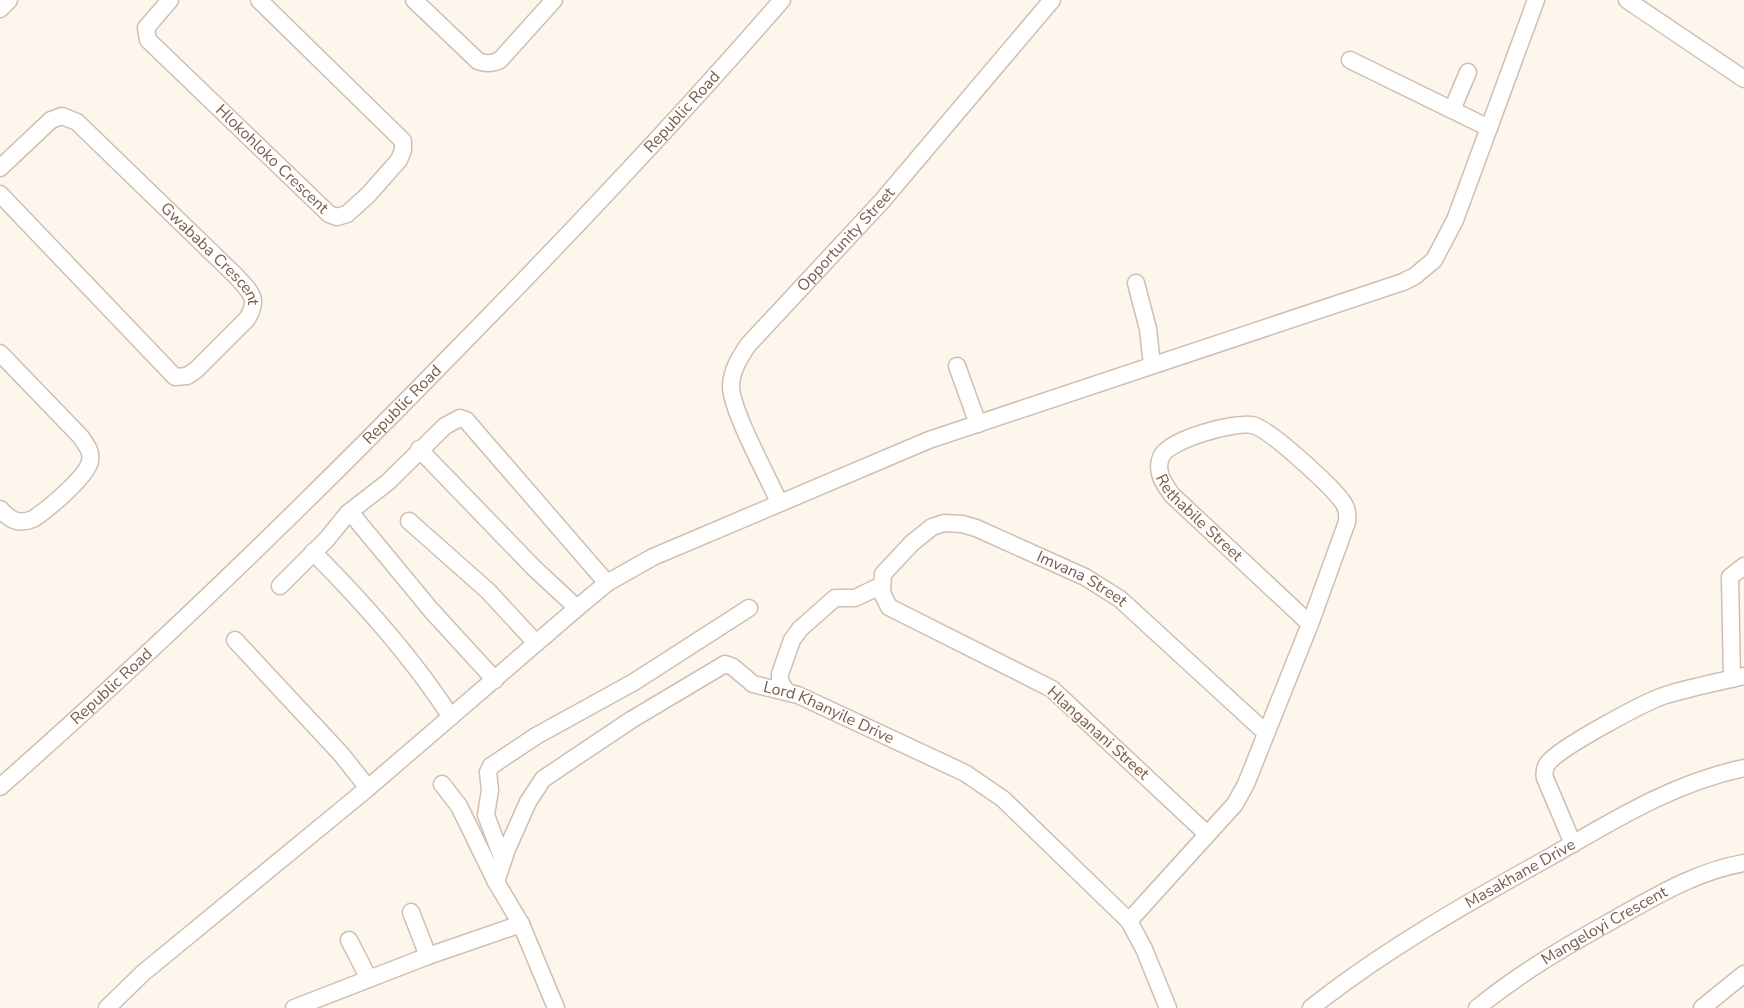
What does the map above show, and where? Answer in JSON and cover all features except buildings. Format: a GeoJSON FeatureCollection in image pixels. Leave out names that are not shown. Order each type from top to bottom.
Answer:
{"type":"FeatureCollection","features":[{"type":"Feature","properties":{"kind":"street"},"geometry":{"type":"LineString","coordinates":[[0,9],[9,0]]}},
{"type":"Feature","properties":{"kind":"street","name":"Hlokohloko Crescent"},"geometry":{"type":"LineString","coordinates":[[170,0],[146,28],[148,40],[329,214],[341,216],[352,211],[389,173],[402,155],[403,141],[259,0]]}},
{"type":"Feature","properties":{"kind":"street"},"geometry":{"type":"LineString","coordinates":[[414,0],[478,61],[489,64],[500,60],[554,0]]}},
{"type":"Feature","properties":{"kind":"street","name":"Republic Road"},"geometry":{"type":"LineString","coordinates":[[0,787],[230,577],[335,474],[611,190],[720,72],[782,0]]}},
{"type":"Feature","properties":{"kind":"street","name":"Opportunity Street"},"geometry":{"type":"LineString","coordinates":[[779,502],[734,401],[732,380],[740,356],[748,345],[882,202],[1052,0]]}},
{"type":"Feature","properties":{"kind":"street"},"geometry":{"type":"LineString","coordinates":[[107,1008],[143,973],[368,788],[607,583],[653,557],[929,440],[1403,282],[1424,269],[1434,260],[1455,220],[1536,0]]}},
{"type":"Feature","properties":{"kind":"street"},"geometry":{"type":"LineString","coordinates":[[1627,0],[1744,79]]}},
{"type":"Feature","properties":{"kind":"street"},"geometry":{"type":"LineString","coordinates":[[1350,60],[1489,128]]}},
{"type":"Feature","properties":{"kind":"street"},"geometry":{"type":"LineString","coordinates":[[1452,110],[1468,72]]}},
{"type":"Feature","properties":{"kind":"street","name":"Gwababa Crescent"},"geometry":{"type":"LineString","coordinates":[[0,168],[46,124],[56,117],[62,116],[77,122],[236,276],[253,296],[253,309],[196,370],[187,376],[175,377],[0,194]]}},
{"type":"Feature","properties":{"kind":"street"},"geometry":{"type":"LineString","coordinates":[[1136,283],[1148,329],[1152,365]]}},
{"type":"Feature","properties":{"kind":"street"},"geometry":{"type":"LineString","coordinates":[[0,353],[81,437],[90,452],[90,459],[84,474],[33,519],[26,522],[15,521],[0,509]]}},
{"type":"Feature","properties":{"kind":"street"},"geometry":{"type":"LineString","coordinates":[[958,366],[978,424]]}},
{"type":"Feature","properties":{"kind":"street"},"geometry":{"type":"LineString","coordinates":[[280,586],[350,512],[388,482],[419,449],[445,426],[457,419],[466,420],[607,583]]}},
{"type":"Feature","properties":{"kind":"street","name":"Rethabile Street"},"geometry":{"type":"LineString","coordinates":[[1129,921],[1240,796],[1310,624],[1347,522],[1347,511],[1342,501],[1272,435],[1258,426],[1243,425],[1220,429],[1189,438],[1165,452],[1161,457],[1160,475],[1162,483],[1172,495],[1310,624]]}},
{"type":"Feature","properties":{"kind":"street"},"geometry":{"type":"LineString","coordinates":[[419,449],[534,568],[577,608]]}},
{"type":"Feature","properties":{"kind":"street"},"geometry":{"type":"LineString","coordinates":[[350,512],[431,610],[495,680]]}},
{"type":"Feature","properties":{"kind":"street"},"geometry":{"type":"LineString","coordinates":[[409,521],[488,591],[536,643]]}},
{"type":"Feature","properties":{"kind":"street","name":"Imvana Street"},"geometry":{"type":"LineString","coordinates":[[880,586],[883,574],[890,566],[932,528],[949,522],[976,528],[1084,577],[1120,599],[1266,733]]}},
{"type":"Feature","properties":{"kind":"street"},"geometry":{"type":"LineString","coordinates":[[313,552],[351,590],[399,646],[451,717]]}},
{"type":"Feature","properties":{"kind":"street"},"geometry":{"type":"LineString","coordinates":[[1573,844],[1545,778],[1546,766],[1561,751],[1664,696],[1738,677],[1730,577],[1744,566]]}},
{"type":"Feature","properties":{"kind":"street"},"geometry":{"type":"LineString","coordinates":[[786,690],[780,681],[781,667],[792,640],[800,629],[835,598],[855,598],[880,586]]}},
{"type":"Feature","properties":{"kind":"street","name":"Hlanganani Street"},"geometry":{"type":"LineString","coordinates":[[880,586],[883,599],[896,611],[1052,689],[1207,834]]}},
{"type":"Feature","properties":{"kind":"street"},"geometry":{"type":"LineString","coordinates":[[503,860],[486,816],[490,790],[488,772],[491,766],[536,736],[634,682],[749,608]]}},
{"type":"Feature","properties":{"kind":"street"},"geometry":{"type":"LineString","coordinates":[[235,640],[341,754],[368,788]]}},
{"type":"Feature","properties":{"kind":"street","name":"Lord Khanyile Drive"},"geometry":{"type":"LineString","coordinates":[[496,882],[503,860],[531,796],[546,776],[717,667],[728,664],[753,684],[773,690],[786,690],[965,773],[988,787],[1032,826],[1129,921],[1144,949],[1168,1008]]}},
{"type":"Feature","properties":{"kind":"street","name":"Masakhane Drive"},"geometry":{"type":"LineString","coordinates":[[1311,1008],[1351,977],[1419,933],[1665,793],[1712,776],[1744,768]]}},
{"type":"Feature","properties":{"kind":"street"},"geometry":{"type":"LineString","coordinates":[[442,784],[462,811],[496,882],[521,924],[556,1008]]}},
{"type":"Feature","properties":{"kind":"street","name":"Mangeloyi Crescent"},"geometry":{"type":"LineString","coordinates":[[1477,1008],[1508,983],[1533,967],[1645,902],[1697,877],[1744,863]]}},
{"type":"Feature","properties":{"kind":"street"},"geometry":{"type":"LineString","coordinates":[[411,912],[428,956]]}},
{"type":"Feature","properties":{"kind":"street"},"geometry":{"type":"LineString","coordinates":[[294,1008],[368,978],[521,924]]}},
{"type":"Feature","properties":{"kind":"street"},"geometry":{"type":"LineString","coordinates":[[349,940],[368,978]]}},
{"type":"Feature","properties":{"kind":"street"},"geometry":{"type":"LineString","coordinates":[[1702,1008],[1744,974]]}}]}
